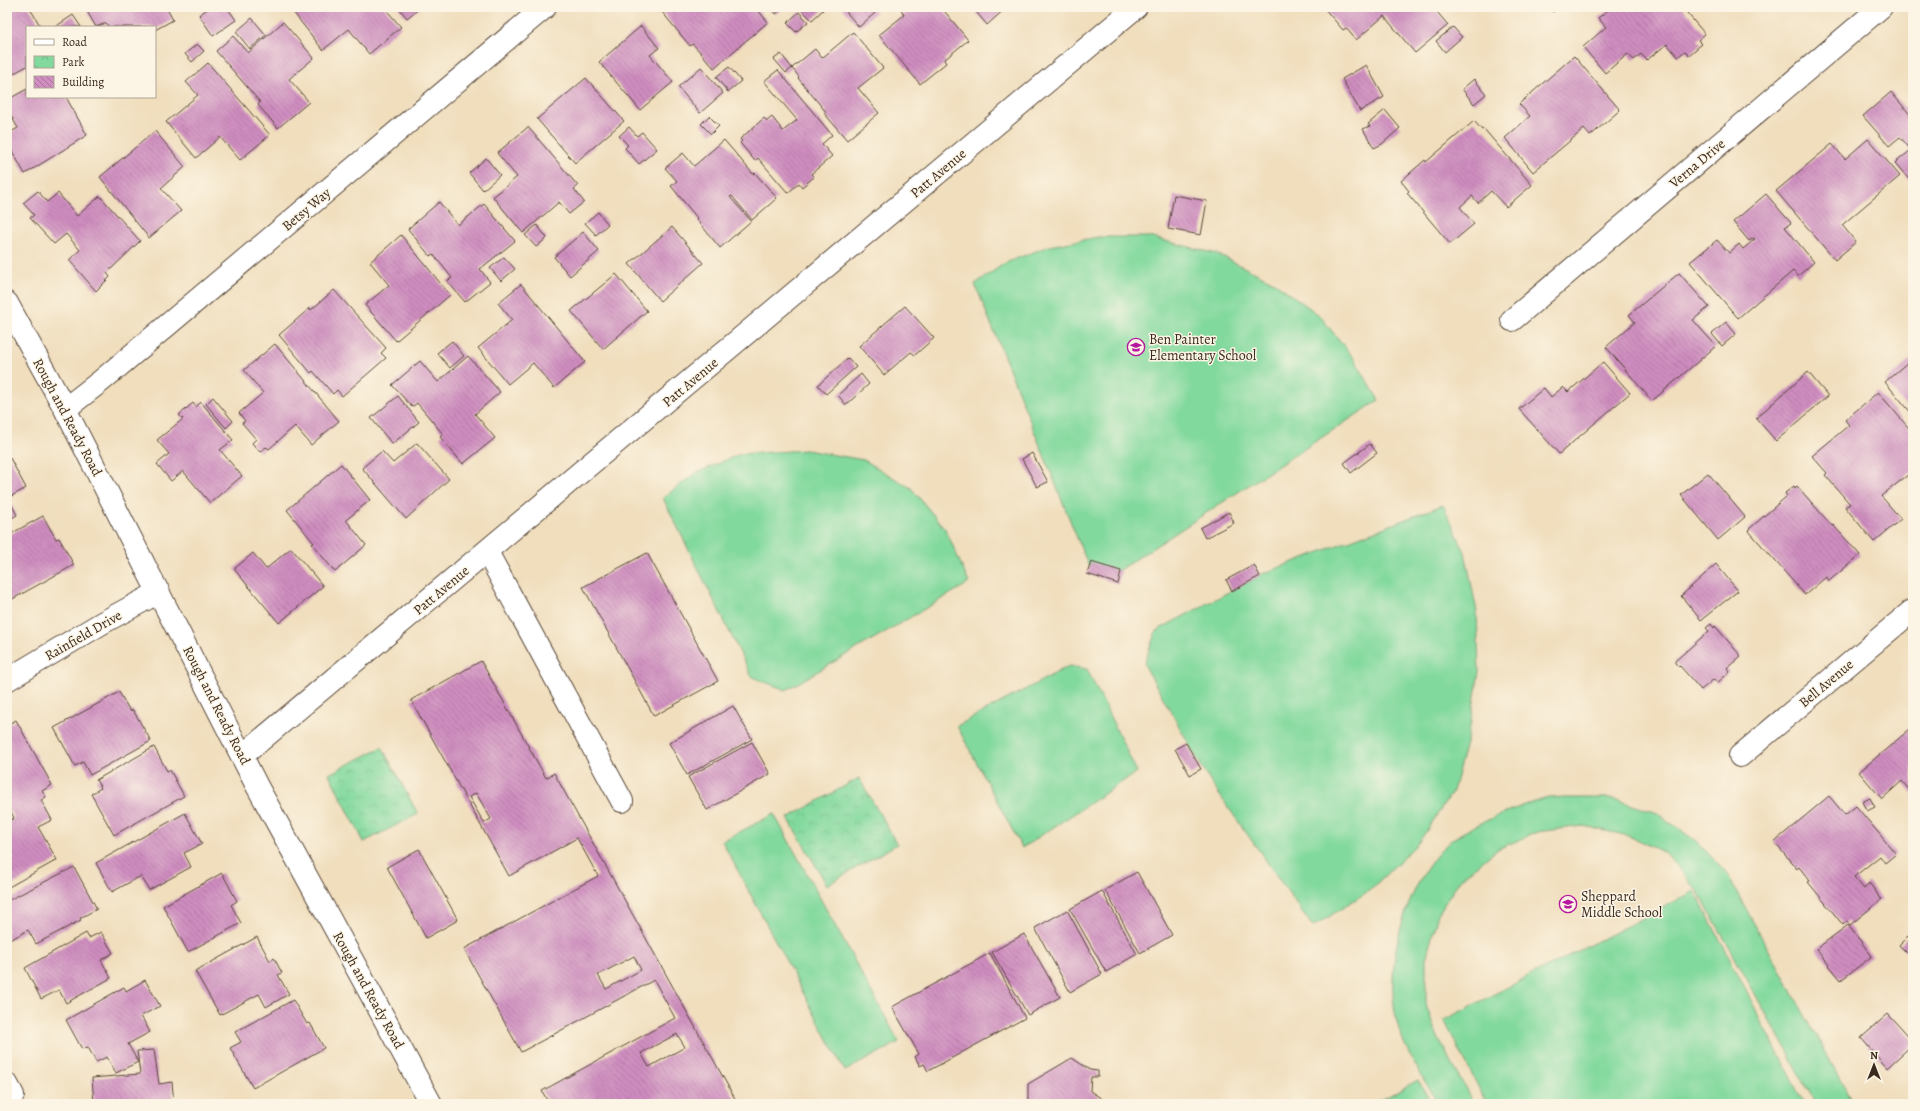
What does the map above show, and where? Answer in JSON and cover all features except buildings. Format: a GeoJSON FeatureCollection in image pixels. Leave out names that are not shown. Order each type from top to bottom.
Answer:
{"type":"FeatureCollection","features":[{"type":"Feature","properties":{"kind":"street","name":"Betsy Way"},"geometry":{"type":"LineString","coordinates":[[65,408],[119,366],[545,7]]}},
{"type":"Feature","properties":{"kind":"street","name":"Patt Avenue"},"geometry":{"type":"LineString","coordinates":[[243,755],[1136,7]]}},
{"type":"Feature","properties":{"kind":"street","name":"Verna Drive"},"geometry":{"type":"LineString","coordinates":[[1512,320],[1881,7]]}},
{"type":"Feature","properties":{"kind":"street","name":"Rough and Ready Road"},"geometry":{"type":"LineString","coordinates":[[7,303],[65,408],[243,755],[257,786],[431,1104]]}},
{"type":"Feature","properties":{"kind":"street"},"geometry":{"type":"LineString","coordinates":[[487,552],[622,801]]}},
{"type":"Feature","properties":{"kind":"street","name":"Rainfield Drive"},"geometry":{"type":"LineString","coordinates":[[7,680],[102,622],[159,592]]}},
{"type":"Feature","properties":{"kind":"street","name":"Bell Avenue"},"geometry":{"type":"LineString","coordinates":[[1740,756],[1913,610]]}},
{"type":"Feature","properties":{"kind":"street"},"geometry":{"type":"LineString","coordinates":[[7,1084],[13,1095],[7,1099]]}},
{"type":"Feature","properties":{"kind":"green space"},"geometry":{"type":"Polygon","coordinates":[[[1098,237],[1149,237],[1217,254],[1274,282],[1319,315],[1353,357],[1379,400],[1116,572],[1088,565],[975,284],[1005,263],[1049,246],[1098,237]]]}},
{"type":"Feature","properties":{"kind":"green space"},"geometry":{"type":"Polygon","coordinates":[[[806,450],[864,460],[911,488],[946,530],[969,583],[786,690],[752,677],[663,498],[694,474],[740,454],[806,450]]]}},
{"type":"Feature","properties":{"kind":"green space"},"geometry":{"type":"Polygon","coordinates":[[[1443,505],[1465,552],[1477,612],[1479,672],[1469,732],[1453,791],[1419,842],[1370,890],[1313,927],[1211,783],[1144,664],[1156,631],[1262,574],[1443,505]]]}},
{"type":"Feature","properties":{"kind":"green space"},"geometry":{"type":"Polygon","coordinates":[[[1069,666],[1087,669],[1137,772],[1022,848],[957,726],[1069,666]]]}},
{"type":"Feature","properties":{"kind":"green space"},"geometry":{"type":"Polygon","coordinates":[[[382,747],[418,814],[364,842],[329,774],[382,747]]]}},
{"type":"Feature","properties":{"kind":"green space"},"geometry":{"type":"Polygon","coordinates":[[[859,778],[897,844],[827,885],[788,818],[859,778]]]}},
{"type":"Feature","properties":{"kind":"green space"},"geometry":{"type":"Polygon","coordinates":[[[1547,798],[1611,798],[1657,813],[1696,841],[1725,871],[1854,1104],[1816,1104],[1698,891],[1665,853],[1629,836],[1583,826],[1537,832],[1498,849],[1461,878],[1438,914],[1426,959],[1426,1005],[1437,1036],[1474,1104],[1438,1104],[1402,1039],[1394,1006],[1393,981],[1395,956],[1400,930],[1408,905],[1419,882],[1433,861],[1448,843],[1467,830],[1494,817],[1547,798]]]}},
{"type":"Feature","properties":{"kind":"green space"},"geometry":{"type":"Polygon","coordinates":[[[774,814],[899,1042],[845,1071],[722,841],[774,814]]]}},
{"type":"Feature","properties":{"kind":"green space"},"geometry":{"type":"Polygon","coordinates":[[[1695,891],[1804,1104],[1487,1104],[1444,1020],[1695,891]]]}},
{"type":"Feature","properties":{"kind":"green space"},"geometry":{"type":"Polygon","coordinates":[[[1418,1080],[1432,1104],[1374,1104],[1418,1080]]]}},
{"type":"Feature","properties":{"kind":"place","name":"Ben Painter Elementary School"},"geometry":{"type":"Point","coordinates":[1136,347]}},
{"type":"Feature","properties":{"kind":"place","name":"Sheppard Middle School"},"geometry":{"type":"Point","coordinates":[1568,904]}}]}
